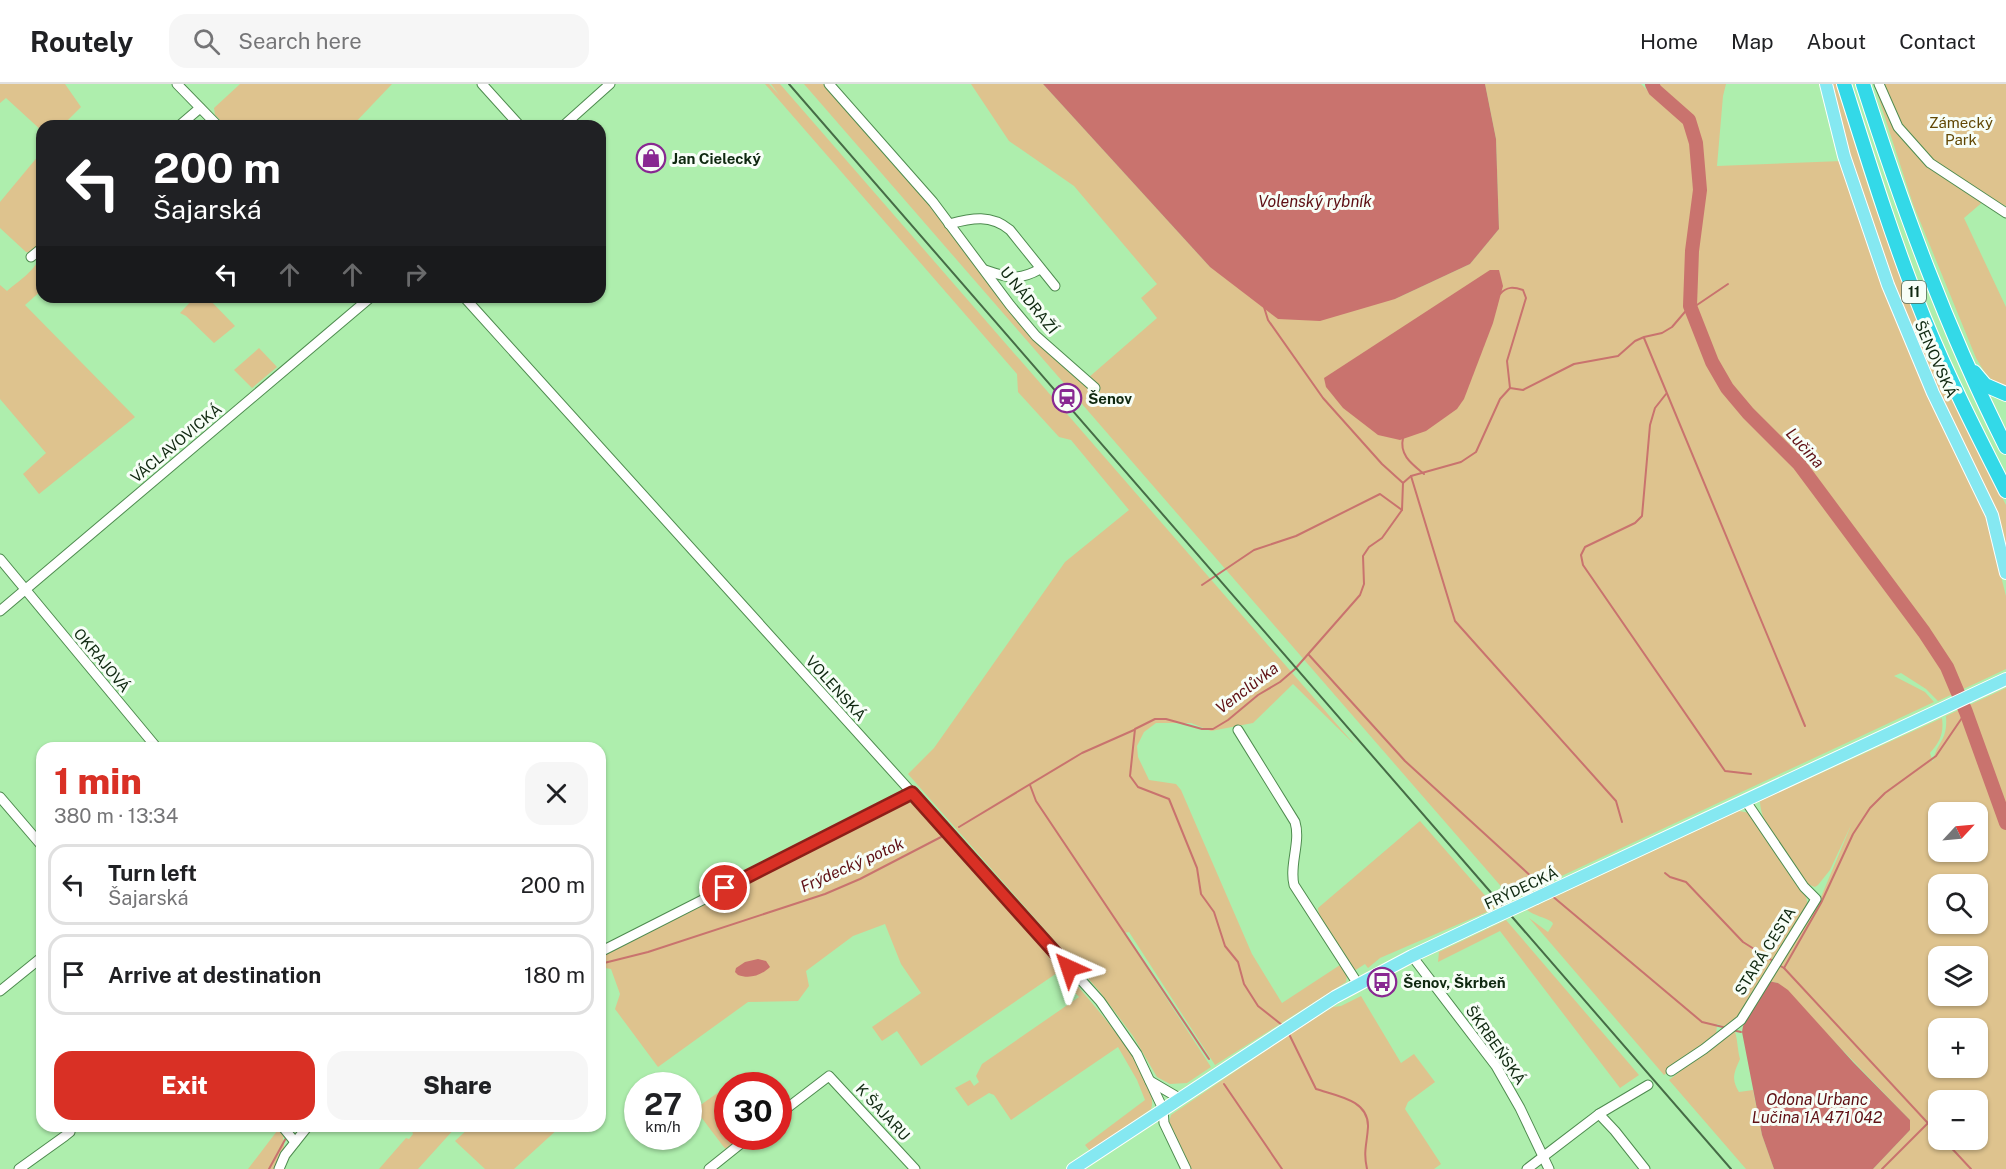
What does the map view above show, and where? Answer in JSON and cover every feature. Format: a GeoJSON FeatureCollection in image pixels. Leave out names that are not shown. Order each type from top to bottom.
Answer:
{"type":"FeatureCollection","features":[{"type":"Feature","properties":{"kind":"highway","name":"11"},"geometry":{"type":"LineString","coordinates":[[1844,84],[1884,210],[1923,316],[1972,425],[2006,491]]}},
{"type":"Feature","properties":{"kind":"highway","name":"11"},"geometry":{"type":"LineString","coordinates":[[1863,84],[1907,216],[1955,339],[2006,447]]}},
{"type":"Feature","properties":{"kind":"highway"},"geometry":{"type":"LineString","coordinates":[[1955,339],[1972,370],[1981,381],[1998,392],[2006,394]]}},
{"type":"Feature","properties":{"kind":"main road","name":"ŠENOVSKÁ"},"geometry":{"type":"LineString","coordinates":[[1826,84],[1844,156],[1888,285],[1933,393],[1992,515],[2006,573]]}},
{"type":"Feature","properties":{"kind":"main road","name":"FRÝDECKÁ"},"geometry":{"type":"LineString","coordinates":[[1073,1169],[1272,1037],[1358,984],[1484,922],[2006,679]]}},
{"type":"Feature","properties":{"kind":"street"},"geometry":{"type":"LineString","coordinates":[[177,84],[212,120]]}},
{"type":"Feature","properties":{"kind":"street"},"geometry":{"type":"LineString","coordinates":[[482,84],[515,120]]}},
{"type":"Feature","properties":{"kind":"street"},"geometry":{"type":"LineString","coordinates":[[570,120],[610,84]]}},
{"type":"Feature","properties":{"kind":"street","name":"U NÁDRAŽÍ"},"geometry":{"type":"LineString","coordinates":[[829,84],[949,224],[1036,336],[1095,388]]}},
{"type":"Feature","properties":{"kind":"street"},"geometry":{"type":"LineString","coordinates":[[1879,84],[1898,127],[1930,163],[2006,213]]}},
{"type":"Feature","properties":{"kind":"street"},"geometry":{"type":"LineString","coordinates":[[186,120],[200,108]]}},
{"type":"Feature","properties":{"kind":"street","name":"U NÁDRAŽÍ"},"geometry":{"type":"LineString","coordinates":[[949,224],[970,218],[990,218],[1001,222],[1055,286]]}},
{"type":"Feature","properties":{"kind":"street"},"geometry":{"type":"LineString","coordinates":[[31,257],[36,253]]}},
{"type":"Feature","properties":{"kind":"street"},"geometry":{"type":"LineString","coordinates":[[985,270],[999,275],[1022,278],[1040,268]]}},
{"type":"Feature","properties":{"kind":"street","name":"VÁCLAVOVICKÁ"},"geometry":{"type":"LineString","coordinates":[[0,611],[364,303]]}},
{"type":"Feature","properties":{"kind":"street","name":"VOLENSKÁ"},"geometry":{"type":"LineString","coordinates":[[472,303],[830,705],[1100,1001],[1137,1054],[1163,1109],[1164,1123],[1186,1169]]}},
{"type":"Feature","properties":{"kind":"street","name":"OKRAJOVÁ"},"geometry":{"type":"LineString","coordinates":[[0,559],[152,742]]}},
{"type":"Feature","properties":{"kind":"street"},"geometry":{"type":"LineString","coordinates":[[1238,730],[1296,822],[1294,885],[1358,984]]}},
{"type":"Feature","properties":{"kind":"street"},"geometry":{"type":"LineString","coordinates":[[606,948],[912,793]]}},
{"type":"Feature","properties":{"kind":"street"},"geometry":{"type":"LineString","coordinates":[[0,797],[36,839]]}},
{"type":"Feature","properties":{"kind":"street","name":"STARÁ CESTA"},"geometry":{"type":"LineString","coordinates":[[1671,1071],[1741,1020],[1816,899],[1804,887],[1745,800]]}},
{"type":"Feature","properties":{"kind":"street","name":"ŠKRBEŇSKÁ"},"geometry":{"type":"LineString","coordinates":[[1412,956],[1496,1066],[1520,1108],[1549,1169]]}},
{"type":"Feature","properties":{"kind":"street"},"geometry":{"type":"LineString","coordinates":[[0,991],[36,962]]}},
{"type":"Feature","properties":{"kind":"street","name":"K ŠAJARU"},"geometry":{"type":"LineString","coordinates":[[792,1104],[830,1076],[915,1169]]}},
{"type":"Feature","properties":{"kind":"street"},"geometry":{"type":"LineString","coordinates":[[1150,1082],[1179,1098]]}},
{"type":"Feature","properties":{"kind":"street"},"geometry":{"type":"LineString","coordinates":[[1527,1169],[1599,1114],[1648,1085]]}},
{"type":"Feature","properties":{"kind":"street"},"geometry":{"type":"LineString","coordinates":[[1599,1114],[1645,1169]]}},
{"type":"Feature","properties":{"kind":"street"},"geometry":{"type":"LineString","coordinates":[[19,1169],[70,1132]]}},
{"type":"Feature","properties":{"kind":"street"},"geometry":{"type":"LineString","coordinates":[[287,1132],[294,1141]]}},
{"type":"Feature","properties":{"kind":"street"},"geometry":{"type":"LineString","coordinates":[[279,1169],[285,1155],[302,1132]]}},
{"type":"Feature","properties":{"kind":"street"},"geometry":{"type":"LineString","coordinates":[[709,1169],[733,1150]]}},
{"type":"Feature","properties":{"kind":"green space"},"geometry":{"type":"Polygon","coordinates":[[[0,84],[65,84],[81,107],[68,120],[36,120],[36,126],[6,98],[0,103],[0,84]]]}},
{"type":"Feature","properties":{"kind":"green space"},"geometry":{"type":"Polygon","coordinates":[[[240,84],[392,84],[358,120],[220,120],[215,115],[214,108],[240,84]]]}},
{"type":"Feature","properties":{"kind":"green space"},"geometry":{"type":"Polygon","coordinates":[[[765,84],[769,84],[779,95],[771,84],[780,84],[1354,744],[1293,684],[1253,723],[1211,731],[1191,723],[1156,723],[1144,732],[1137,746],[1138,757],[1149,780],[1176,784],[1181,790],[1252,954],[1282,1003],[1340,965],[1347,976],[1346,982],[1215,1065],[1129,932],[1124,933],[1211,1067],[1187,1083],[1170,1084],[1157,1077],[1133,1036],[1100,992],[908,774],[934,748],[1065,562],[1129,510],[1071,440],[1059,437],[1018,392],[1017,374],[765,84]]]}},
{"type":"Feature","properties":{"kind":"green space"},"geometry":{"type":"Polygon","coordinates":[[[804,84],[823,84],[905,178],[926,198],[1019,320],[1088,378],[1157,318],[1141,298],[1157,284],[1074,186],[1009,141],[971,84],[1043,84],[1210,267],[1395,299],[1470,264],[1499,229],[1496,139],[1485,84],[1641,84],[1671,109],[1685,126],[1692,155],[1693,186],[1703,186],[1702,149],[1695,124],[1690,116],[1656,84],[1726,84],[1717,166],[1842,161],[1984,510],[2006,596],[2006,669],[1938,701],[1926,689],[1901,673],[1894,676],[1925,692],[1934,702],[1512,899],[804,84]]]}},
{"type":"Feature","properties":{"kind":"green space"},"geometry":{"type":"Polygon","coordinates":[[[1830,84],[1836,84],[1871,196],[1942,378],[2006,505],[2006,556],[1992,503],[1912,333],[1880,253],[1851,163],[1830,84]]]}},
{"type":"Feature","properties":{"kind":"green space","name":"Zámecký Park"},"geometry":{"type":"Polygon","coordinates":[[[1874,84],[2006,84],[2006,206],[1985,200],[1964,218],[2006,307],[2006,386],[1992,379],[1976,358],[1913,204],[1874,84]]]}},
{"type":"Feature","properties":{"kind":"green space"},"geometry":{"type":"Polygon","coordinates":[[[36,159],[36,248],[30,253],[0,228],[0,202],[36,159]]]}},
{"type":"Feature","properties":{"kind":"green space"},"geometry":{"type":"Polygon","coordinates":[[[36,264],[36,295],[25,305],[135,417],[39,494],[23,474],[46,453],[0,399],[0,285],[7,291],[36,264]]]}},
{"type":"Feature","properties":{"kind":"green space"},"geometry":{"type":"Polygon","coordinates":[[[189,303],[213,303],[235,326],[214,343],[180,313],[189,303]]]}},
{"type":"Feature","properties":{"kind":"green space"},"geometry":{"type":"Polygon","coordinates":[[[259,348],[277,367],[252,388],[234,370],[259,348]]]}},
{"type":"Feature","properties":{"kind":"green space"},"geometry":{"type":"Polygon","coordinates":[[[2006,688],[2006,1169],[1873,1169],[1910,1130],[1910,1120],[1778,983],[1768,981],[1821,897],[1852,823],[1830,870],[1815,887],[1807,884],[1778,844],[1765,822],[1760,801],[1942,718],[1940,737],[1930,753],[1933,762],[1944,737],[1946,716],[2006,688]]]}},
{"type":"Feature","properties":{"kind":"green space"},"geometry":{"type":"Polygon","coordinates":[[[902,803],[913,804],[1078,987],[1102,1014],[1140,1069],[1151,1092],[1151,1109],[1090,1151],[1085,1145],[1145,1100],[1137,1080],[1118,1047],[1011,1120],[994,1095],[989,1093],[968,1106],[955,1088],[970,1080],[974,1086],[979,1082],[976,1076],[982,1064],[1079,997],[1057,973],[921,1066],[897,1031],[882,1041],[872,1027],[921,993],[901,964],[885,924],[853,936],[806,971],[809,986],[798,1001],[748,1002],[658,1067],[615,1009],[620,994],[611,969],[606,968],[606,951],[902,803]]]}},
{"type":"Feature","properties":{"kind":"green space"},"geometry":{"type":"Polygon","coordinates":[[[1739,811],[1750,813],[1806,896],[1808,907],[1735,1021],[1726,1027],[1717,1024],[1716,1036],[1664,1075],[1529,918],[1548,932],[1552,922],[1527,910],[1739,811]]]}},
{"type":"Feature","properties":{"kind":"green space"},"geometry":{"type":"Polygon","coordinates":[[[1420,821],[1496,908],[1380,958],[1368,968],[1365,964],[1354,971],[1319,916],[1318,908],[1420,821]]]}},
{"type":"Feature","properties":{"kind":"green space"},"geometry":{"type":"Polygon","coordinates":[[[1506,920],[1639,1075],[1620,1088],[1500,931],[1438,962],[1439,952],[1506,920]]]}},
{"type":"Feature","properties":{"kind":"green space"},"geometry":{"type":"Polygon","coordinates":[[[1361,996],[1401,1063],[1414,1054],[1435,1082],[1408,1102],[1405,1109],[1441,1164],[1434,1169],[1191,1169],[1169,1122],[1171,1115],[1333,1007],[1341,1006],[1361,996]]]}},
{"type":"Feature","properties":{"kind":"green space"},"geometry":{"type":"Polygon","coordinates":[[[1734,1029],[1740,1059],[1735,1072],[1735,1083],[1739,1092],[1753,1090],[1762,1135],[1774,1169],[1746,1169],[1669,1080],[1734,1029]]]}},
{"type":"Feature","properties":{"kind":"green space"},"geometry":{"type":"Polygon","coordinates":[[[714,1095],[714,1134],[702,1118],[702,1104],[714,1095]]]}},
{"type":"Feature","properties":{"kind":"green space"},"geometry":{"type":"Polygon","coordinates":[[[276,1132],[287,1132],[283,1138],[285,1153],[276,1169],[248,1169],[276,1132]]]}},
{"type":"Feature","properties":{"kind":"green space"},"geometry":{"type":"Polygon","coordinates":[[[412,1132],[451,1132],[418,1169],[379,1169],[406,1138],[409,1139],[412,1132]]]}},
{"type":"Feature","properties":{"kind":"green space"},"geometry":{"type":"Polygon","coordinates":[[[465,1132],[555,1132],[514,1169],[485,1169],[455,1141],[465,1132]]]}},
{"type":"Feature","properties":{"kind":"water","name":"Volenský rybník"},"geometry":{"type":"Polygon","coordinates":[[[1043,84],[1485,84],[1496,139],[1499,229],[1470,264],[1395,299],[1320,321],[1278,319],[1210,267],[1043,84]]]}},
{"type":"Feature","properties":{"kind":"water"},"geometry":{"type":"Polygon","coordinates":[[[1490,270],[1499,270],[1503,286],[1493,323],[1464,399],[1457,409],[1426,431],[1400,440],[1378,435],[1343,408],[1326,387],[1324,378],[1490,270]]]}},
{"type":"Feature","properties":{"kind":"water"},"geometry":{"type":"Polygon","coordinates":[[[758,959],[766,961],[770,967],[763,973],[751,977],[738,975],[735,972],[736,968],[745,962],[758,959]]]}},
{"type":"Feature","properties":{"kind":"water","name":"Odona Urbanc Lučina 1A 471 042"},"geometry":{"type":"Polygon","coordinates":[[[1768,981],[1778,983],[1788,990],[1853,1062],[1910,1120],[1910,1130],[1873,1169],[1774,1169],[1762,1135],[1742,1032],[1743,1026],[1768,981]]]}},
{"type":"Feature","properties":{"kind":"waterway","name":"Lučina"},"geometry":{"type":"LineString","coordinates":[[1652,84],[1655,90],[1689,120],[1696,143],[1700,190],[1692,251],[1690,306],[1712,362],[1727,388],[1748,413],[1799,464],[1924,632],[1947,667],[1966,712],[2006,823]]}},
{"type":"Feature","properties":{"kind":"waterway"},"geometry":{"type":"LineString","coordinates":[[1691,309],[1728,284]]}},
{"type":"Feature","properties":{"kind":"waterway"},"geometry":{"type":"LineString","coordinates":[[1500,294],[1508,288],[1517,288],[1523,290],[1526,298],[1507,361],[1510,388]]}},
{"type":"Feature","properties":{"kind":"waterway","name":"Venclůvka"},"geometry":{"type":"LineString","coordinates":[[1282,1025],[1258,1006],[1244,984],[1238,962],[1225,946],[1214,912],[1201,894],[1197,868],[1169,799],[1138,787],[1130,776],[1135,729],[1155,719],[1166,719],[1202,729],[1213,729],[1228,720],[1258,695],[1280,682],[1295,669],[1360,595],[1364,584],[1363,556],[1369,547],[1382,538],[1402,510],[1403,483],[1411,476],[1461,462],[1476,452],[1500,399],[1510,388],[1523,390],[1574,364],[1618,356],[1635,341],[1662,333],[1672,327],[1690,306]]}},
{"type":"Feature","properties":{"kind":"waterway"},"geometry":{"type":"LineString","coordinates":[[1264,307],[1268,320],[1323,398],[1382,464],[1403,483]]}},
{"type":"Feature","properties":{"kind":"waterway"},"geometry":{"type":"LineString","coordinates":[[1644,338],[1805,726]]}},
{"type":"Feature","properties":{"kind":"waterway"},"geometry":{"type":"LineString","coordinates":[[1666,394],[1655,408],[1650,425],[1642,516],[1635,523],[1585,547],[1581,555],[1583,565],[1725,771],[1751,774]]}},
{"type":"Feature","properties":{"kind":"waterway"},"geometry":{"type":"LineString","coordinates":[[1403,438],[1405,454],[1411,463],[1424,474]]}},
{"type":"Feature","properties":{"kind":"waterway"},"geometry":{"type":"LineString","coordinates":[[1411,476],[1455,621],[1616,801],[1622,822]]}},
{"type":"Feature","properties":{"kind":"waterway"},"geometry":{"type":"LineString","coordinates":[[1202,585],[1254,550],[1296,536],[1380,494],[1402,510]]}},
{"type":"Feature","properties":{"kind":"waterway"},"geometry":{"type":"LineString","coordinates":[[1309,655],[1405,761],[1545,889]]}},
{"type":"Feature","properties":{"kind":"waterway"},"geometry":{"type":"LineString","coordinates":[[1784,968],[1821,903],[1853,834],[1870,808],[1885,793],[1936,756],[1966,712]]}},
{"type":"Feature","properties":{"kind":"waterway","name":"Frýdecký potok"},"geometry":{"type":"LineString","coordinates":[[959,827],[1082,753],[1134,730]]}},
{"type":"Feature","properties":{"kind":"waterway"},"geometry":{"type":"LineString","coordinates":[[1030,785],[1036,801],[1209,1059]]}},
{"type":"Feature","properties":{"kind":"waterway","name":"Frýdecký potok"},"geometry":{"type":"LineString","coordinates":[[606,962],[648,952],[825,894],[860,879],[941,837]]}},
{"type":"Feature","properties":{"kind":"waterway"},"geometry":{"type":"LineString","coordinates":[[1665,873],[1686,882],[1743,942],[1773,961]]}},
{"type":"Feature","properties":{"kind":"waterway"},"geometry":{"type":"LineString","coordinates":[[1551,895],[1702,1022],[1727,1028]]}},
{"type":"Feature","properties":{"kind":"waterway"},"geometry":{"type":"LineString","coordinates":[[1777,964],[1784,968],[1928,1123]]}},
{"type":"Feature","properties":{"kind":"waterway"},"geometry":{"type":"LineString","coordinates":[[1732,1030],[1741,1032]]}},
{"type":"Feature","properties":{"kind":"waterway","name":"Venclůvka"},"geometry":{"type":"LineString","coordinates":[[1288,1032],[1316,1089],[1350,1100],[1363,1111],[1368,1127],[1365,1152],[1367,1169]]}},
{"type":"Feature","properties":{"kind":"waterway"},"geometry":{"type":"LineString","coordinates":[[1224,1084],[1282,1169]]}},
{"type":"Feature","properties":{"kind":"waterway"},"geometry":{"type":"LineString","coordinates":[[1882,1169],[1928,1123]]}},
{"type":"Feature","properties":{"kind":"waterway","name":"Frýdecký potok"},"geometry":{"type":"LineString","coordinates":[[269,1169],[286,1138]]}},
{"type":"Feature","properties":{"kind":"waterway"},"geometry":{"type":"LineString","coordinates":[[1953,1150],[1971,1169]]}},
{"type":"Feature","properties":{"kind":"railway"},"geometry":{"type":"LineString","coordinates":[[789,84],[1731,1169]]}},
{"type":"Feature","properties":{"kind":"place","name":"Jan Cielecký"},"geometry":{"type":"Point","coordinates":[651,158]}},
{"type":"Feature","properties":{"kind":"place","name":"Šenov"},"geometry":{"type":"Point","coordinates":[1067,398]}},
{"type":"Feature","properties":{"kind":"place","name":"Šenov, Škrbeň"},"geometry":{"type":"Point","coordinates":[1382,982]}},
{"type":"Feature","properties":{"kind":"route"},"geometry":{"type":"LineString","coordinates":[[725,888],[912,793],[1069,968]]}}]}
